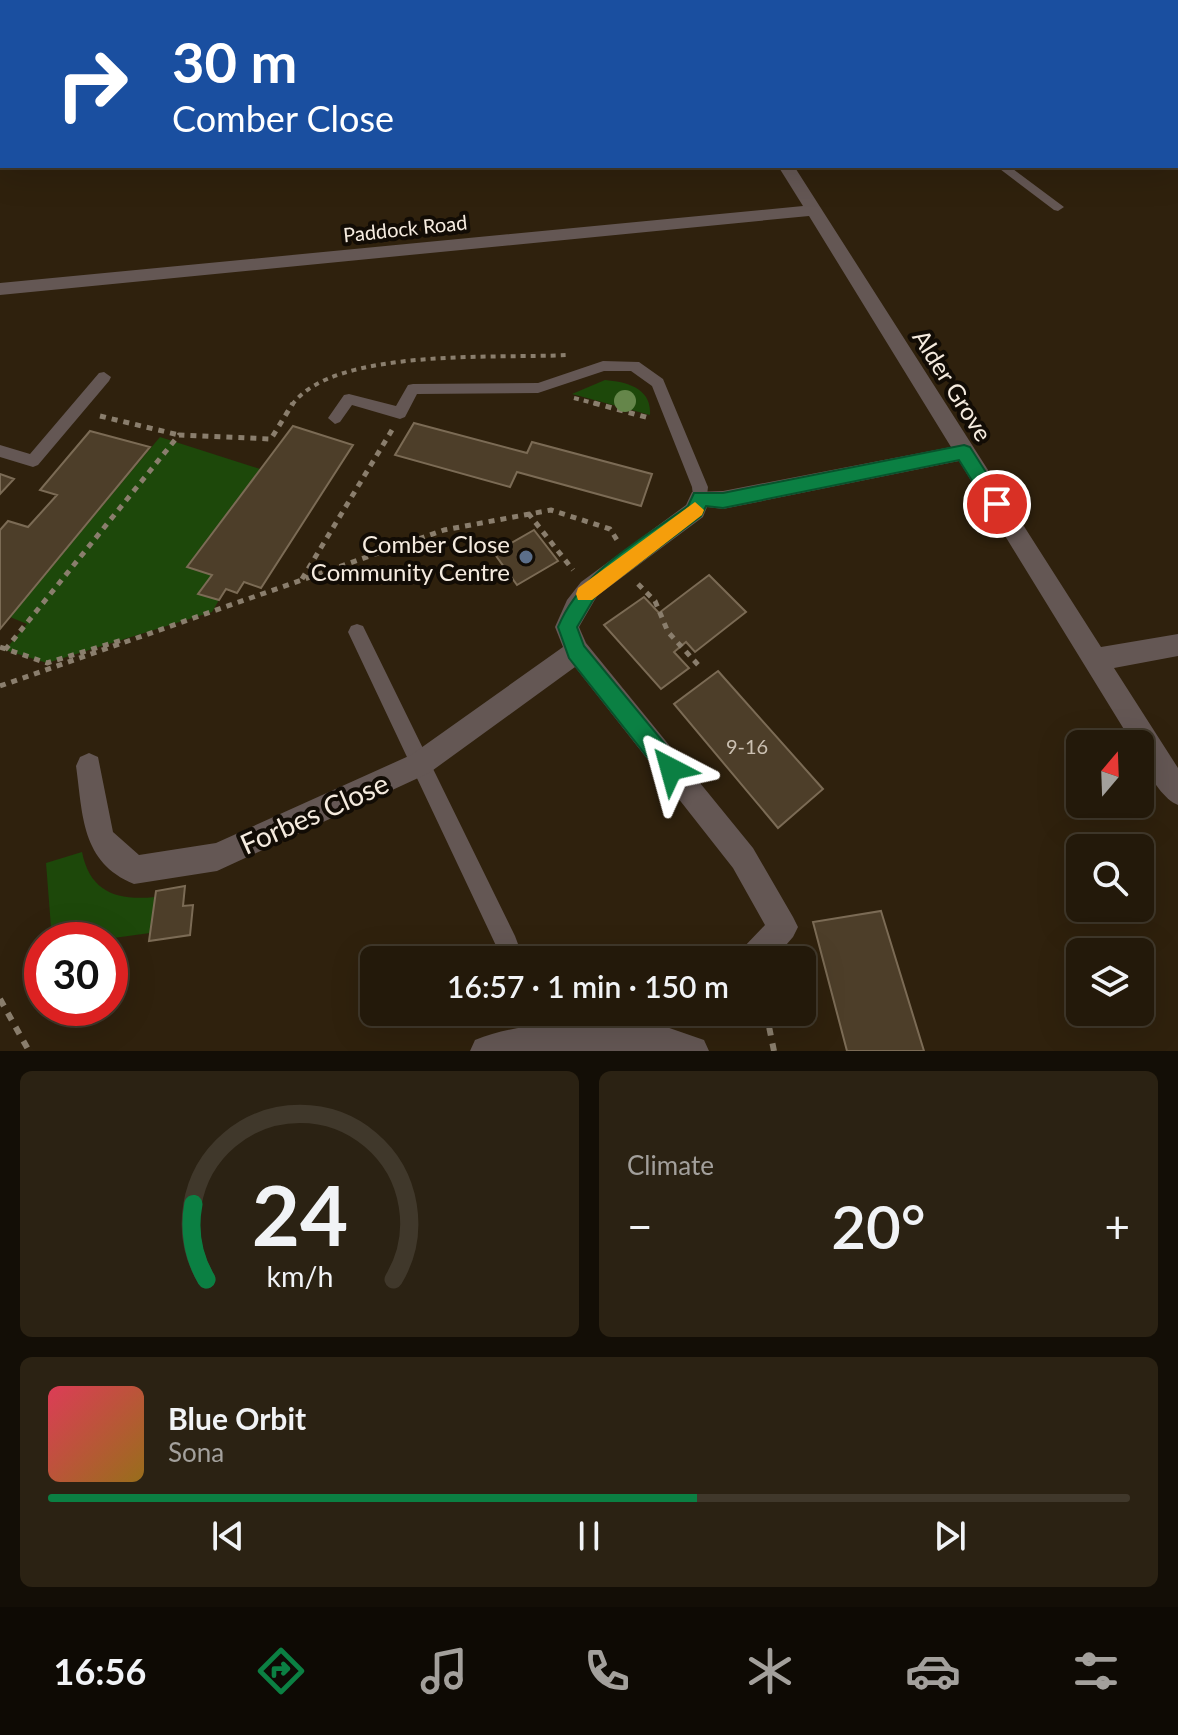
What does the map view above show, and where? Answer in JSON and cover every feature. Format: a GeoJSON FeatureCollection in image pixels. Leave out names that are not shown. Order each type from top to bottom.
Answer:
{"type":"FeatureCollection","features":[{"type":"Feature","properties":{"kind":"street","name":"Alder Grove"},"geometry":{"type":"LineString","coordinates":[[787,168],[1178,792]]}},
{"type":"Feature","properties":{"kind":"street","name":"Paddock Road"},"geometry":{"type":"LineString","coordinates":[[0,289],[814,210]]}},
{"type":"Feature","properties":{"kind":"street"},"geometry":{"type":"LineString","coordinates":[[766,946],[783,927],[743,858],[577,651],[567,627],[575,607],[589,589],[695,511],[700,498],[723,500],[964,452]]}},
{"type":"Feature","properties":{"kind":"street"},"geometry":{"type":"LineString","coordinates":[[1095,660],[1178,645]]}},
{"type":"Feature","properties":{"kind":"street","name":"Forbes Close"},"geometry":{"type":"LineString","coordinates":[[89,766],[100,839],[134,870],[217,857],[420,764],[577,651]]}},
{"type":"Feature","properties":{"kind":"street"},"geometry":{"type":"LineString","coordinates":[[486,1051],[545,1041],[652,1038],[693,1051]]}},
{"type":"Feature","properties":{"kind":"lane"},"geometry":{"type":"LineString","coordinates":[[1005,168],[1058,207]]}},
{"type":"Feature","properties":{"kind":"lane"},"geometry":{"type":"LineString","coordinates":[[338,415],[349,399],[400,413],[413,389],[538,388],[603,366],[634,366],[658,383],[700,487],[700,498]]}},
{"type":"Feature","properties":{"kind":"lane"},"geometry":{"type":"LineString","coordinates":[[0,451],[33,461],[104,377]]}},
{"type":"Feature","properties":{"kind":"lane"},"geometry":{"type":"LineString","coordinates":[[357,632],[507,944]]}},
{"type":"Feature","properties":{"kind":"path"},"geometry":{"type":"LineString","coordinates":[[538,388],[675,425]]}},
{"type":"Feature","properties":{"kind":"path"},"geometry":{"type":"LineString","coordinates":[[75,410],[179,435],[271,439]]}},
{"type":"Feature","properties":{"kind":"path"},"geometry":{"type":"LineString","coordinates":[[301,580],[393,427],[338,415]]}},
{"type":"Feature","properties":{"kind":"path"},"geometry":{"type":"LineString","coordinates":[[179,435],[2,648],[47,663],[200,616]]}},
{"type":"Feature","properties":{"kind":"path"},"geometry":{"type":"LineString","coordinates":[[0,686],[444,530],[551,510],[610,529],[626,564],[655,601],[668,632],[701,668]]}},
{"type":"Feature","properties":{"kind":"path"},"geometry":{"type":"LineString","coordinates":[[528,513],[589,589]]}},
{"type":"Feature","properties":{"kind":"path"},"geometry":{"type":"LineString","coordinates":[[0,999],[29,1051]]}},
{"type":"Feature","properties":{"kind":"path"},"geometry":{"type":"LineString","coordinates":[[769,1026],[774,1051]]}},
{"type":"Feature","properties":{"kind":"green space"},"geometry":{"type":"Polygon","coordinates":[[[605,380],[636,388],[647,398],[650,415],[572,394],[605,380]]]}},
{"type":"Feature","properties":{"kind":"green space"},"geometry":{"type":"Polygon","coordinates":[[[160,437],[260,469],[187,566],[212,575],[219,600],[212,612],[47,663],[5,650],[27,624],[10,617],[160,437]]]}},
{"type":"Feature","properties":{"kind":"green space"},"geometry":{"type":"Polygon","coordinates":[[[82,852],[91,876],[107,891],[129,897],[155,897],[150,933],[128,936],[128,922],[51,922],[46,863],[82,852]]]}},
{"type":"Feature","properties":{"kind":"building"},"geometry":{"type":"Polygon","coordinates":[[[414,423],[527,453],[532,442],[652,474],[641,506],[517,472],[510,487],[395,455],[414,423]]]}},
{"type":"Feature","properties":{"kind":"building"},"geometry":{"type":"Polygon","coordinates":[[[293,426],[353,445],[261,588],[244,582],[237,593],[226,589],[219,600],[198,594],[212,575],[187,567],[293,426]]]}},
{"type":"Feature","properties":{"kind":"building"},"geometry":{"type":"Polygon","coordinates":[[[90,431],[150,447],[0,629],[0,530],[8,521],[28,527],[57,495],[40,490],[90,431]]]}},
{"type":"Feature","properties":{"kind":"building"},"geometry":{"type":"Polygon","coordinates":[[[0,474],[14,479],[0,494],[0,474]]]}},
{"type":"Feature","properties":{"kind":"building","name":"Comber Close Community Centre"},"geometry":{"type":"Polygon","coordinates":[[[534,530],[558,561],[517,585],[494,553],[534,530]]]}},
{"type":"Feature","properties":{"kind":"building"},"geometry":{"type":"Polygon","coordinates":[[[709,575],[746,612],[695,652],[686,642],[674,652],[689,668],[661,689],[604,625],[644,597],[659,613],[709,575]]]}},
{"type":"Feature","properties":{"kind":"building"},"geometry":{"type":"Polygon","coordinates":[[[718,671],[823,789],[778,828],[674,704],[718,671]]]}},
{"type":"Feature","properties":{"kind":"building"},"geometry":{"type":"Polygon","coordinates":[[[185,886],[183,906],[193,905],[190,935],[149,941],[156,891],[185,886]]]}},
{"type":"Feature","properties":{"kind":"building"},"geometry":{"type":"Polygon","coordinates":[[[881,911],[924,1051],[847,1051],[813,922],[881,911]]]}},
{"type":"Feature","properties":{"kind":"slow traffic"},"geometry":{"type":"LineString","coordinates":[[585,594],[695,510]]}},
{"type":"Feature","properties":{"kind":"place","name":"Comber Close Community Centre"},"geometry":{"type":"Point","coordinates":[526,557]}},
{"type":"Feature","properties":{"kind":"route"},"geometry":{"type":"LineString","coordinates":[[671,769],[577,651],[567,627],[575,607],[589,589],[695,511],[700,498],[723,500],[964,452],[997,504]]}}]}
